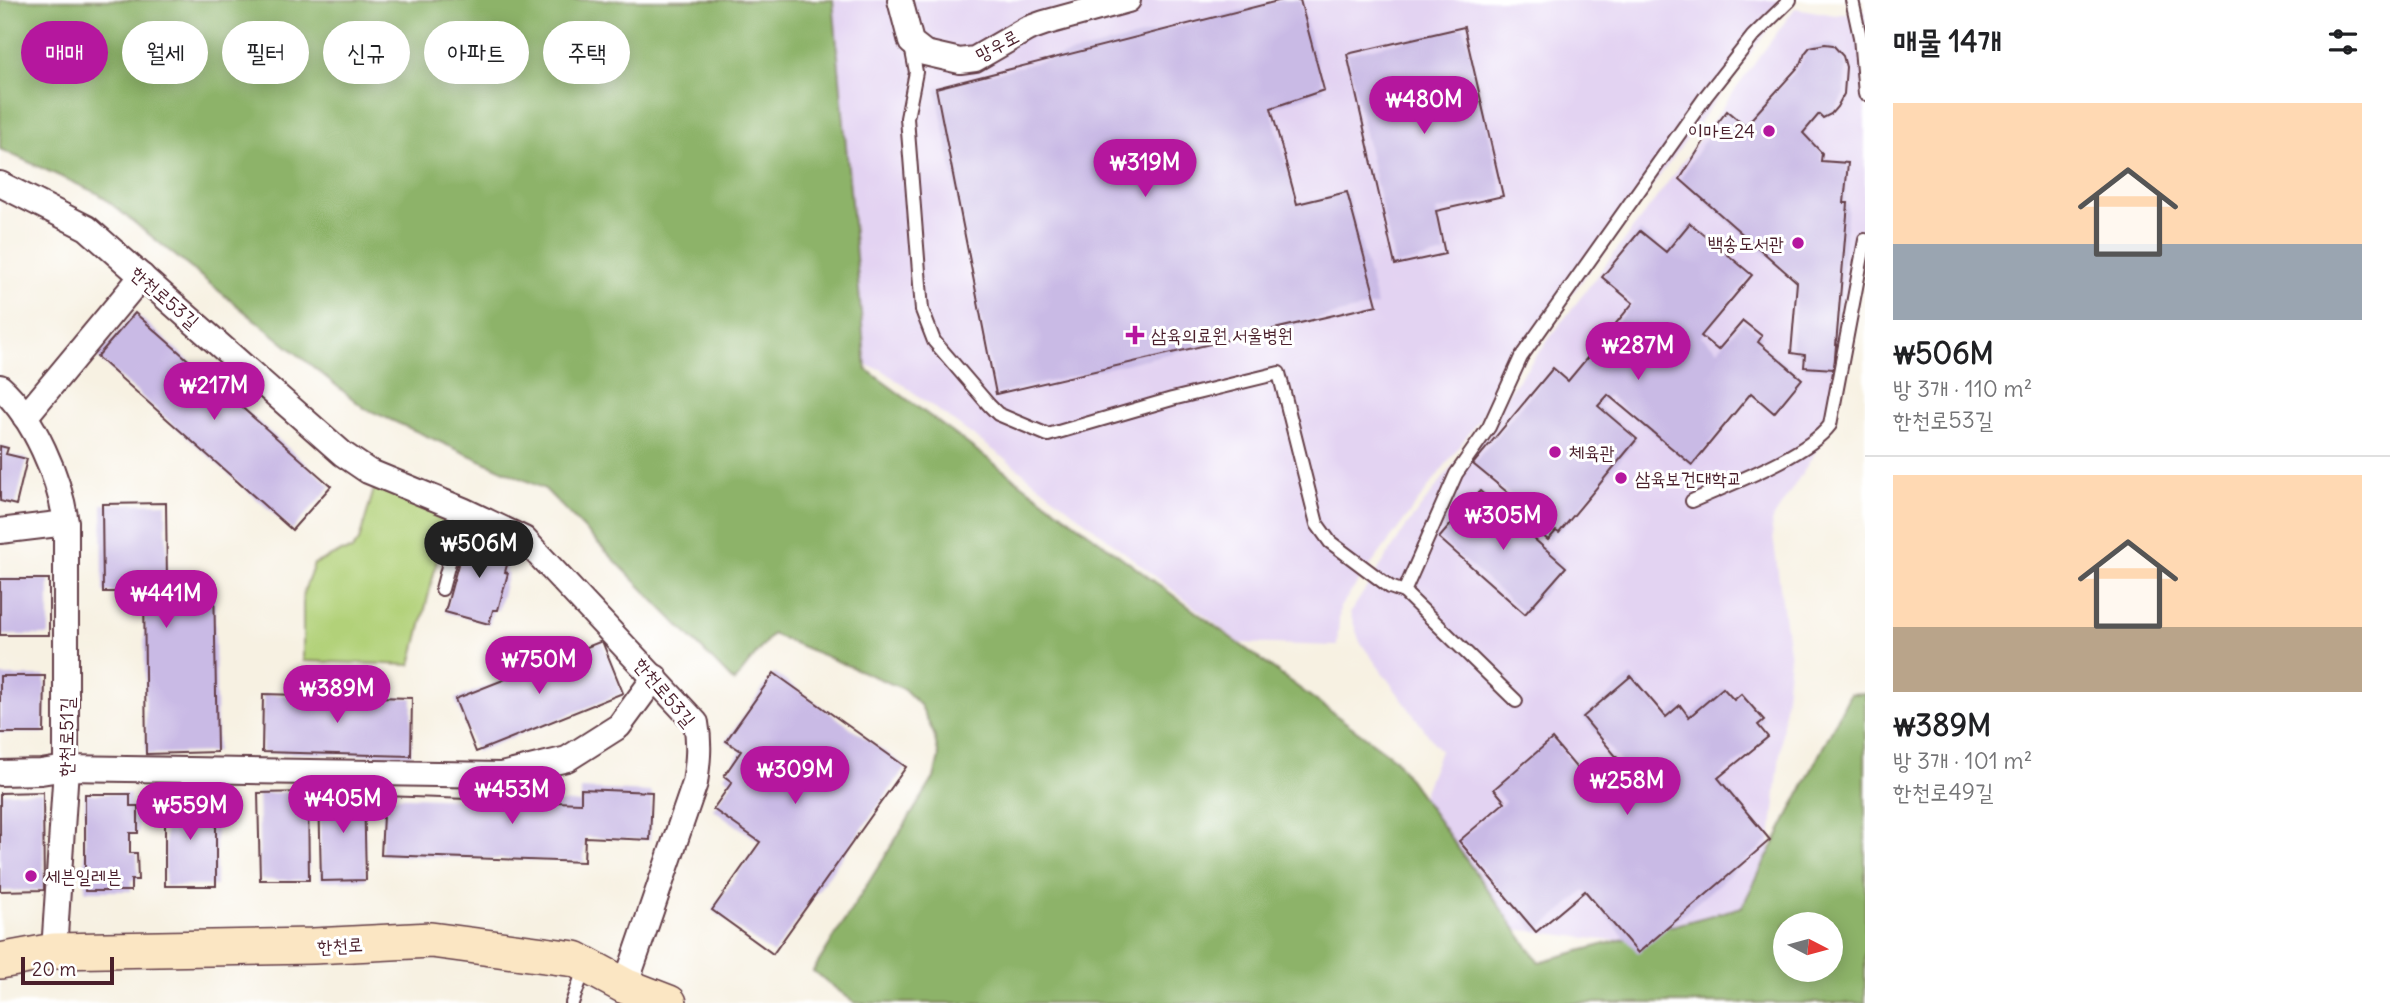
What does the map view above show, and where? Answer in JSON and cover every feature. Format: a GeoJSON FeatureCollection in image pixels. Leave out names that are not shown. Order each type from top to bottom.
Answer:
{"type":"FeatureCollection","features":[{"type":"Feature","properties":{"kind":"main road","name":"한천로"},"geometry":{"type":"LineString","coordinates":[[0,961],[54,951],[313,946],[431,940],[575,959],[625,986],[669,1003]]}},
{"type":"Feature","properties":{"kind":"street"},"geometry":{"type":"LineString","coordinates":[[900,0],[911,42]]}},
{"type":"Feature","properties":{"kind":"street","name":"망우로"},"geometry":{"type":"LineString","coordinates":[[911,42],[925,53],[960,61],[975,59],[1027,29],[1128,0]]}},
{"type":"Feature","properties":{"kind":"street","name":"한천로53길"},"geometry":{"type":"LineString","coordinates":[[0,184],[87,228],[343,454],[368,471],[463,510],[524,539],[696,723],[699,757],[695,783],[625,986]]}},
{"type":"Feature","properties":{"kind":"street"},"geometry":{"type":"LineString","coordinates":[[25,417],[142,276]]}},
{"type":"Feature","properties":{"kind":"street","name":"한천로51길"},"geometry":{"type":"LineString","coordinates":[[0,387],[25,417],[47,459],[59,490],[66,523],[66,768],[54,951]]}},
{"type":"Feature","properties":{"kind":"street"},"geometry":{"type":"LineString","coordinates":[[0,531],[66,523]]}},
{"type":"Feature","properties":{"kind":"street"},"geometry":{"type":"LineString","coordinates":[[0,773],[41,772],[66,768],[501,775],[567,759],[577,753],[619,726],[655,677]]}},
{"type":"Feature","properties":{"kind":"lane"},"geometry":{"type":"LineString","coordinates":[[1404,592],[1456,474],[1489,427],[1521,357],[1706,96],[1753,36],[1790,0]]}},
{"type":"Feature","properties":{"kind":"lane"},"geometry":{"type":"LineString","coordinates":[[1852,0],[1861,47],[1865,94]]}},
{"type":"Feature","properties":{"kind":"lane"},"geometry":{"type":"LineString","coordinates":[[911,42],[916,72],[907,118],[922,310],[934,341],[989,405],[998,414],[1048,435],[1172,399],[1279,373],[1317,524],[1323,535],[1390,587],[1404,592],[1516,701]]}},
{"type":"Feature","properties":{"kind":"lane"},"geometry":{"type":"LineString","coordinates":[[1692,501],[1803,449],[1830,425],[1865,240]]}},
{"type":"Feature","properties":{"kind":"lane"},"geometry":{"type":"LineString","coordinates":[[442,589],[463,510]]}},
{"type":"Feature","properties":{"kind":"lane"},"geometry":{"type":"LineString","coordinates":[[572,1003],[586,964]]}},
{"type":"Feature","properties":{"kind":"shaded area","name":"삼육의료원 서울병원"},"geometry":{"type":"Polygon","coordinates":[[[492,0],[1790,0],[1340,607],[1337,646],[1240,643],[1011,463],[881,369],[575,302],[515,84],[529,84],[529,21],[498,21],[492,0]]]}},
{"type":"Feature","properties":{"kind":"shaded area","name":"삼육보건대학교"},"geometry":{"type":"Polygon","coordinates":[[[1795,8],[1835,15],[1865,10],[1865,251],[1827,434],[1771,522],[1790,658],[1761,935],[1604,940],[1480,925],[1407,834],[1440,751],[1360,642],[1350,613],[1406,527],[1657,197],[1795,8]]]}},
{"type":"Feature","properties":{"kind":"green space"},"geometry":{"type":"Polygon","coordinates":[[[0,0],[833,0],[866,369],[1394,758],[1539,962],[1742,907],[1850,694],[1865,693],[1865,1003],[855,1003],[813,971],[934,778],[939,757],[934,734],[921,706],[904,689],[772,634],[734,682],[545,489],[364,408],[99,194],[0,149],[0,0]]]}},
{"type":"Feature","properties":{"kind":"green space"},"geometry":{"type":"Polygon","coordinates":[[[376,482],[449,513],[411,665],[303,661],[303,594],[314,564],[340,552],[352,550],[359,541],[376,482]]]}},
{"type":"Feature","properties":{"kind":"building"},"geometry":{"type":"Polygon","coordinates":[[[1282,0],[1300,0],[1324,90],[1271,108],[1297,204],[1347,192],[1377,305],[996,394],[936,88],[1282,0]]]}},
{"type":"Feature","properties":{"kind":"building"},"geometry":{"type":"Polygon","coordinates":[[[1464,27],[1503,196],[1436,211],[1445,254],[1395,265],[1347,54],[1464,27]]]}},
{"type":"Feature","properties":{"kind":"building","name":"백송도서관"},"geometry":{"type":"Polygon","coordinates":[[[1833,45],[1843,56],[1846,67],[1844,94],[1831,114],[1823,118],[1819,114],[1803,133],[1822,153],[1821,161],[1848,163],[1844,203],[1848,203],[1834,369],[1804,367],[1805,355],[1791,353],[1797,282],[1680,179],[1727,111],[1745,126],[1801,64],[1810,47],[1833,45]]]}},
{"type":"Feature","properties":{"kind":"building"},"geometry":{"type":"Polygon","coordinates":[[[1690,223],[1752,275],[1701,336],[1718,350],[1743,321],[1762,336],[1758,342],[1802,379],[1774,413],[1751,393],[1692,465],[1608,395],[1598,406],[1637,439],[1559,533],[1556,531],[1548,540],[1511,509],[1518,501],[1473,464],[1553,368],[1568,381],[1633,303],[1602,277],[1640,231],[1666,252],[1690,223]]]}},
{"type":"Feature","properties":{"kind":"building"},"geometry":{"type":"Polygon","coordinates":[[[135,313],[331,486],[292,530],[97,357],[135,313]]]}},
{"type":"Feature","properties":{"kind":"building"},"geometry":{"type":"Polygon","coordinates":[[[0,446],[8,448],[6,454],[27,459],[16,505],[0,501],[0,446]]]}},
{"type":"Feature","properties":{"kind":"building"},"geometry":{"type":"Polygon","coordinates":[[[1480,491],[1566,567],[1525,614],[1439,538],[1480,491]]]}},
{"type":"Feature","properties":{"kind":"building"},"geometry":{"type":"Polygon","coordinates":[[[166,503],[167,581],[214,581],[217,752],[146,754],[144,592],[103,592],[102,504],[166,503]]]}},
{"type":"Feature","properties":{"kind":"building"},"geometry":{"type":"Polygon","coordinates":[[[466,535],[512,547],[498,610],[493,610],[489,624],[445,612],[466,535]]]}},
{"type":"Feature","properties":{"kind":"building"},"geometry":{"type":"Polygon","coordinates":[[[0,579],[49,579],[49,635],[0,635],[0,579]]]}},
{"type":"Feature","properties":{"kind":"building"},"geometry":{"type":"Polygon","coordinates":[[[602,641],[623,693],[476,752],[455,699],[602,641]]]}},
{"type":"Feature","properties":{"kind":"building"},"geometry":{"type":"Polygon","coordinates":[[[774,673],[906,767],[773,954],[712,910],[760,842],[713,809],[732,782],[724,776],[741,751],[726,741],[774,673]]]}},
{"type":"Feature","properties":{"kind":"building"},"geometry":{"type":"Polygon","coordinates":[[[0,676],[45,676],[44,733],[0,733],[0,676]]]}},
{"type":"Feature","properties":{"kind":"building"},"geometry":{"type":"Polygon","coordinates":[[[1631,676],[1666,717],[1680,705],[1689,717],[1723,688],[1734,700],[1741,694],[1764,720],[1758,725],[1768,737],[1718,778],[1770,840],[1638,953],[1585,891],[1536,932],[1459,841],[1505,802],[1494,789],[1552,739],[1591,785],[1620,761],[1583,717],[1631,676]]]}},
{"type":"Feature","properties":{"kind":"building"},"geometry":{"type":"Polygon","coordinates":[[[263,694],[412,698],[411,756],[262,752],[263,694]]]}},
{"type":"Feature","properties":{"kind":"building"},"geometry":{"type":"Polygon","coordinates":[[[364,789],[366,880],[321,881],[319,791],[364,789]]]}},
{"type":"Feature","properties":{"kind":"building"},"geometry":{"type":"Polygon","coordinates":[[[581,789],[652,792],[650,840],[585,837],[584,862],[381,855],[384,796],[581,803],[581,789]]]}},
{"type":"Feature","properties":{"kind":"building"},"geometry":{"type":"Polygon","coordinates":[[[43,792],[44,890],[0,891],[0,793],[43,792]]]}},
{"type":"Feature","properties":{"kind":"building"},"geometry":{"type":"Polygon","coordinates":[[[308,792],[309,880],[260,880],[258,793],[308,792]]]}},
{"type":"Feature","properties":{"kind":"building"},"geometry":{"type":"Polygon","coordinates":[[[85,794],[130,794],[130,806],[138,806],[138,833],[130,833],[130,853],[137,853],[138,880],[131,880],[131,891],[85,891],[85,794]]]}},
{"type":"Feature","properties":{"kind":"building"},"geometry":{"type":"Polygon","coordinates":[[[165,798],[216,798],[216,886],[165,886],[165,798]]]}},
{"type":"Feature","properties":{"kind":"place","name":"이마트24"},"geometry":{"type":"Point","coordinates":[1769,131]}},
{"type":"Feature","properties":{"kind":"place","name":"백송도서관"},"geometry":{"type":"Point","coordinates":[1798,243]}},
{"type":"Feature","properties":{"kind":"place","name":"삼육의료원 서울병원"},"geometry":{"type":"Point","coordinates":[1135,335]}},
{"type":"Feature","properties":{"kind":"place","name":"체육관"},"geometry":{"type":"Point","coordinates":[1555,452]}},
{"type":"Feature","properties":{"kind":"place","name":"삼육보건대학교"},"geometry":{"type":"Point","coordinates":[1621,478]}},
{"type":"Feature","properties":{"kind":"place","name":"세븐일레븐"},"geometry":{"type":"Point","coordinates":[31,876]}}]}
